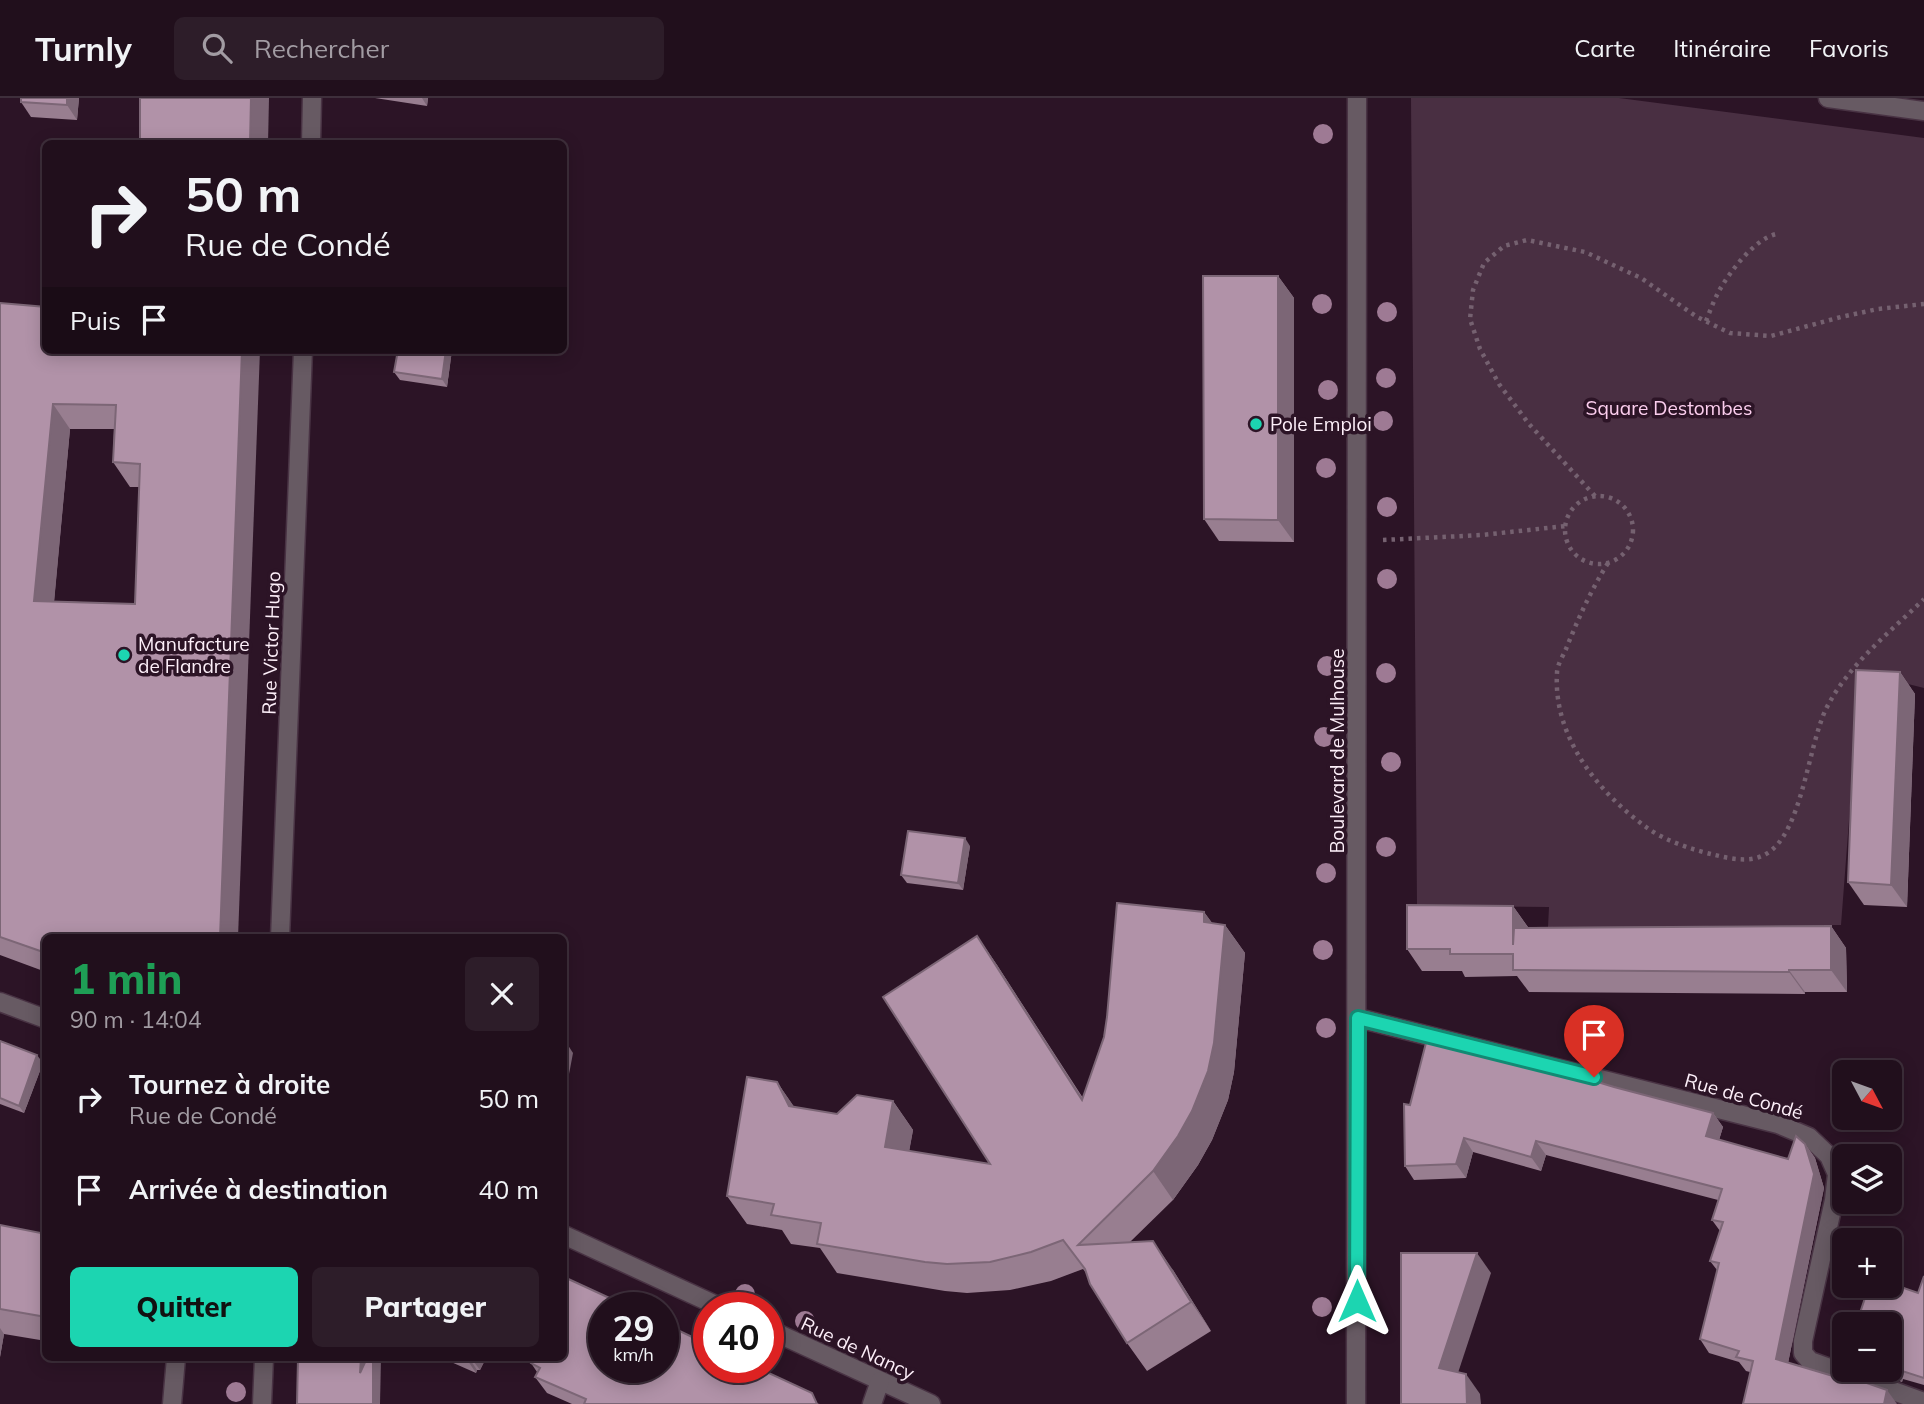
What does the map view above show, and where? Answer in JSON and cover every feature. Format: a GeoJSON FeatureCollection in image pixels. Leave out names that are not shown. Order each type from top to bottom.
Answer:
{"type":"FeatureCollection","features":[{"type":"Feature","properties":{"kind":"street"},"geometry":{"type":"LineString","coordinates":[[311,140],[312,98]]}},
{"type":"Feature","properties":{"kind":"street","name":"Boulevard de Mulhouse"},"geometry":{"type":"LineString","coordinates":[[1356,1404],[1357,98]]}},
{"type":"Feature","properties":{"kind":"street"},"geometry":{"type":"LineString","coordinates":[[1828,98],[1924,111]]}},
{"type":"Feature","properties":{"kind":"street","name":"Rue Victor Hugo"},"geometry":{"type":"LineString","coordinates":[[281,934],[303,354]]}},
{"type":"Feature","properties":{"kind":"street"},"geometry":{"type":"LineString","coordinates":[[0,1002],[42,1018]]}},
{"type":"Feature","properties":{"kind":"street","name":"Rue de Condé"},"geometry":{"type":"LineString","coordinates":[[1358,1018],[1777,1124],[1809,1137],[1829,1156],[1837,1174],[1834,1200],[1803,1341],[1803,1353],[1810,1361],[1924,1402]]}},
{"type":"Feature","properties":{"kind":"street"},"geometry":{"type":"LineString","coordinates":[[567,1236],[693,1295]]}},
{"type":"Feature","properties":{"kind":"street","name":"Rue de Nancy"},"geometry":{"type":"LineString","coordinates":[[784,1336],[931,1404]]}},
{"type":"Feature","properties":{"kind":"street"},"geometry":{"type":"LineString","coordinates":[[172,1404],[176,1361]]}},
{"type":"Feature","properties":{"kind":"street"},"geometry":{"type":"LineString","coordinates":[[262,1404],[264,1361]]}},
{"type":"Feature","properties":{"kind":"street"},"geometry":{"type":"LineString","coordinates":[[872,1404],[880,1381]]}},
{"type":"Feature","properties":{"kind":"path"},"geometry":{"type":"LineString","coordinates":[[1706,321],[1719,291],[1739,264],[1766,236],[1776,234]]}},
{"type":"Feature","properties":{"kind":"path"},"geometry":{"type":"LineString","coordinates":[[1595,496],[1529,424],[1499,384],[1480,349],[1470,319],[1473,290],[1485,263],[1504,246],[1527,240],[1585,252],[1641,278],[1730,334],[1771,336],[1878,309],[1924,304]]}},
{"type":"Feature","properties":{"kind":"path"},"geometry":{"type":"LineString","coordinates":[[1608,563],[1586,561],[1570,547],[1566,537],[1569,515],[1575,506],[1595,496],[1607,496],[1626,508],[1631,518],[1632,541],[1626,551],[1608,563],[1593,587],[1557,671],[1559,703],[1568,736],[1591,776],[1648,828],[1705,853],[1732,859],[1751,859],[1777,846],[1787,830],[1801,792],[1825,711],[1844,679],[1924,598]]}},
{"type":"Feature","properties":{"kind":"path"},"geometry":{"type":"LineString","coordinates":[[1357,542],[1482,535],[1566,526]]}},
{"type":"Feature","properties":{"kind":"green space","name":"Square Destombes"},"geometry":{"type":"Polygon","coordinates":[[[1411,98],[1619,98],[1924,138],[1924,688],[1884,678],[1859,690],[1841,925],[1548,927],[1549,907],[1417,906],[1411,98]]]}},
{"type":"Feature","properties":{"kind":"building"},"geometry":{"type":"Polygon","coordinates":[[[21,98],[67,98],[67,105],[21,102],[21,98]]]}},
{"type":"Feature","properties":{"kind":"building"},"geometry":{"type":"Polygon","coordinates":[[[140,98],[251,98],[250,140],[140,140],[140,98]]]}},
{"type":"Feature","properties":{"kind":"building","name":"Pole Emploi"},"geometry":{"type":"Polygon","coordinates":[[[1203,276],[1278,276],[1278,520],[1204,519],[1203,276]]]}},
{"type":"Feature","properties":{"kind":"building"},"geometry":{"type":"Polygon","coordinates":[[[0,303],[42,307],[42,354],[242,354],[220,934],[42,934],[42,952],[0,937],[0,303]],[[53,404],[34,601],[135,604],[140,464],[113,462],[116,405],[53,404]]]}},
{"type":"Feature","properties":{"kind":"building"},"geometry":{"type":"Polygon","coordinates":[[[397,354],[445,354],[442,379],[394,372],[397,354]]]}},
{"type":"Feature","properties":{"kind":"building"},"geometry":{"type":"Polygon","coordinates":[[[1856,670],[1900,672],[1891,885],[1848,882],[1856,670]]]}},
{"type":"Feature","properties":{"kind":"building"},"geometry":{"type":"Polygon","coordinates":[[[908,831],[965,838],[958,883],[901,875],[908,831]]]}},
{"type":"Feature","properties":{"kind":"building"},"geometry":{"type":"Polygon","coordinates":[[[1117,903],[1204,912],[1204,922],[1225,925],[1214,1043],[1208,1071],[1192,1111],[1153,1171],[1078,1245],[1153,1241],[1191,1302],[1127,1343],[1090,1284],[1085,1269],[1063,1240],[1031,1252],[990,1262],[925,1262],[817,1244],[821,1223],[771,1215],[774,1204],[727,1196],[747,1077],[777,1082],[789,1106],[837,1114],[857,1095],[893,1101],[885,1147],[990,1164],[883,997],[977,936],[1082,1100],[1104,1037],[1117,903]]]}},
{"type":"Feature","properties":{"kind":"building"},"geometry":{"type":"Polygon","coordinates":[[[1407,905],[1513,906],[1513,945],[1514,928],[1831,926],[1831,970],[1513,970],[1513,954],[1450,954],[1450,949],[1407,949],[1407,905]]]}},
{"type":"Feature","properties":{"kind":"building"},"geometry":{"type":"Polygon","coordinates":[[[1427,1039],[1485,1055],[1486,1051],[1542,1065],[1713,1113],[1706,1136],[1788,1159],[1796,1136],[1805,1144],[1814,1174],[1776,1359],[1832,1376],[1832,1382],[1864,1382],[1887,1390],[1884,1404],[1743,1404],[1753,1361],[1736,1357],[1739,1351],[1700,1339],[1719,1263],[1710,1261],[1723,1222],[1712,1220],[1722,1189],[1536,1141],[1531,1157],[1464,1138],[1456,1164],[1405,1166],[1404,1104],[1410,1105],[1427,1039]]]}},
{"type":"Feature","properties":{"kind":"building"},"geometry":{"type":"Polygon","coordinates":[[[0,1041],[37,1055],[19,1106],[0,1098],[0,1041]]]}},
{"type":"Feature","properties":{"kind":"building"},"geometry":{"type":"Polygon","coordinates":[[[0,1225],[42,1233],[42,1316],[0,1309],[0,1225]]]}},
{"type":"Feature","properties":{"kind":"building"},"geometry":{"type":"Polygon","coordinates":[[[1401,1253],[1477,1253],[1439,1368],[1466,1374],[1467,1404],[1401,1404],[1401,1253]]]}},
{"type":"Feature","properties":{"kind":"building"},"geometry":{"type":"Polygon","coordinates":[[[1924,1276],[1924,1378],[1902,1371],[1902,1312],[1860,1312],[1865,1298],[1902,1298],[1902,1287],[1918,1293],[1924,1276]]]}},
{"type":"Feature","properties":{"kind":"building"},"geometry":{"type":"Polygon","coordinates":[[[567,1278],[596,1292],[588,1292],[588,1383],[679,1383],[679,1331],[693,1337],[693,1383],[784,1383],[784,1380],[812,1393],[817,1404],[584,1404],[586,1399],[535,1377],[540,1368],[532,1361],[567,1361],[567,1278]]]}},
{"type":"Feature","properties":{"kind":"building"},"geometry":{"type":"Polygon","coordinates":[[[298,1361],[361,1361],[360,1373],[366,1361],[373,1361],[373,1404],[297,1404],[298,1361]]]}},
{"type":"Feature","properties":{"kind":"place","name":"Pole Emploi"},"geometry":{"type":"Point","coordinates":[1256,424]}},
{"type":"Feature","properties":{"kind":"place","name":"Manufacture de Flandre"},"geometry":{"type":"Point","coordinates":[124,655]}},
{"type":"Feature","properties":{"kind":"route"},"geometry":{"type":"LineString","coordinates":[[1357,1301],[1358,1018],[1594,1077]]}}]}
